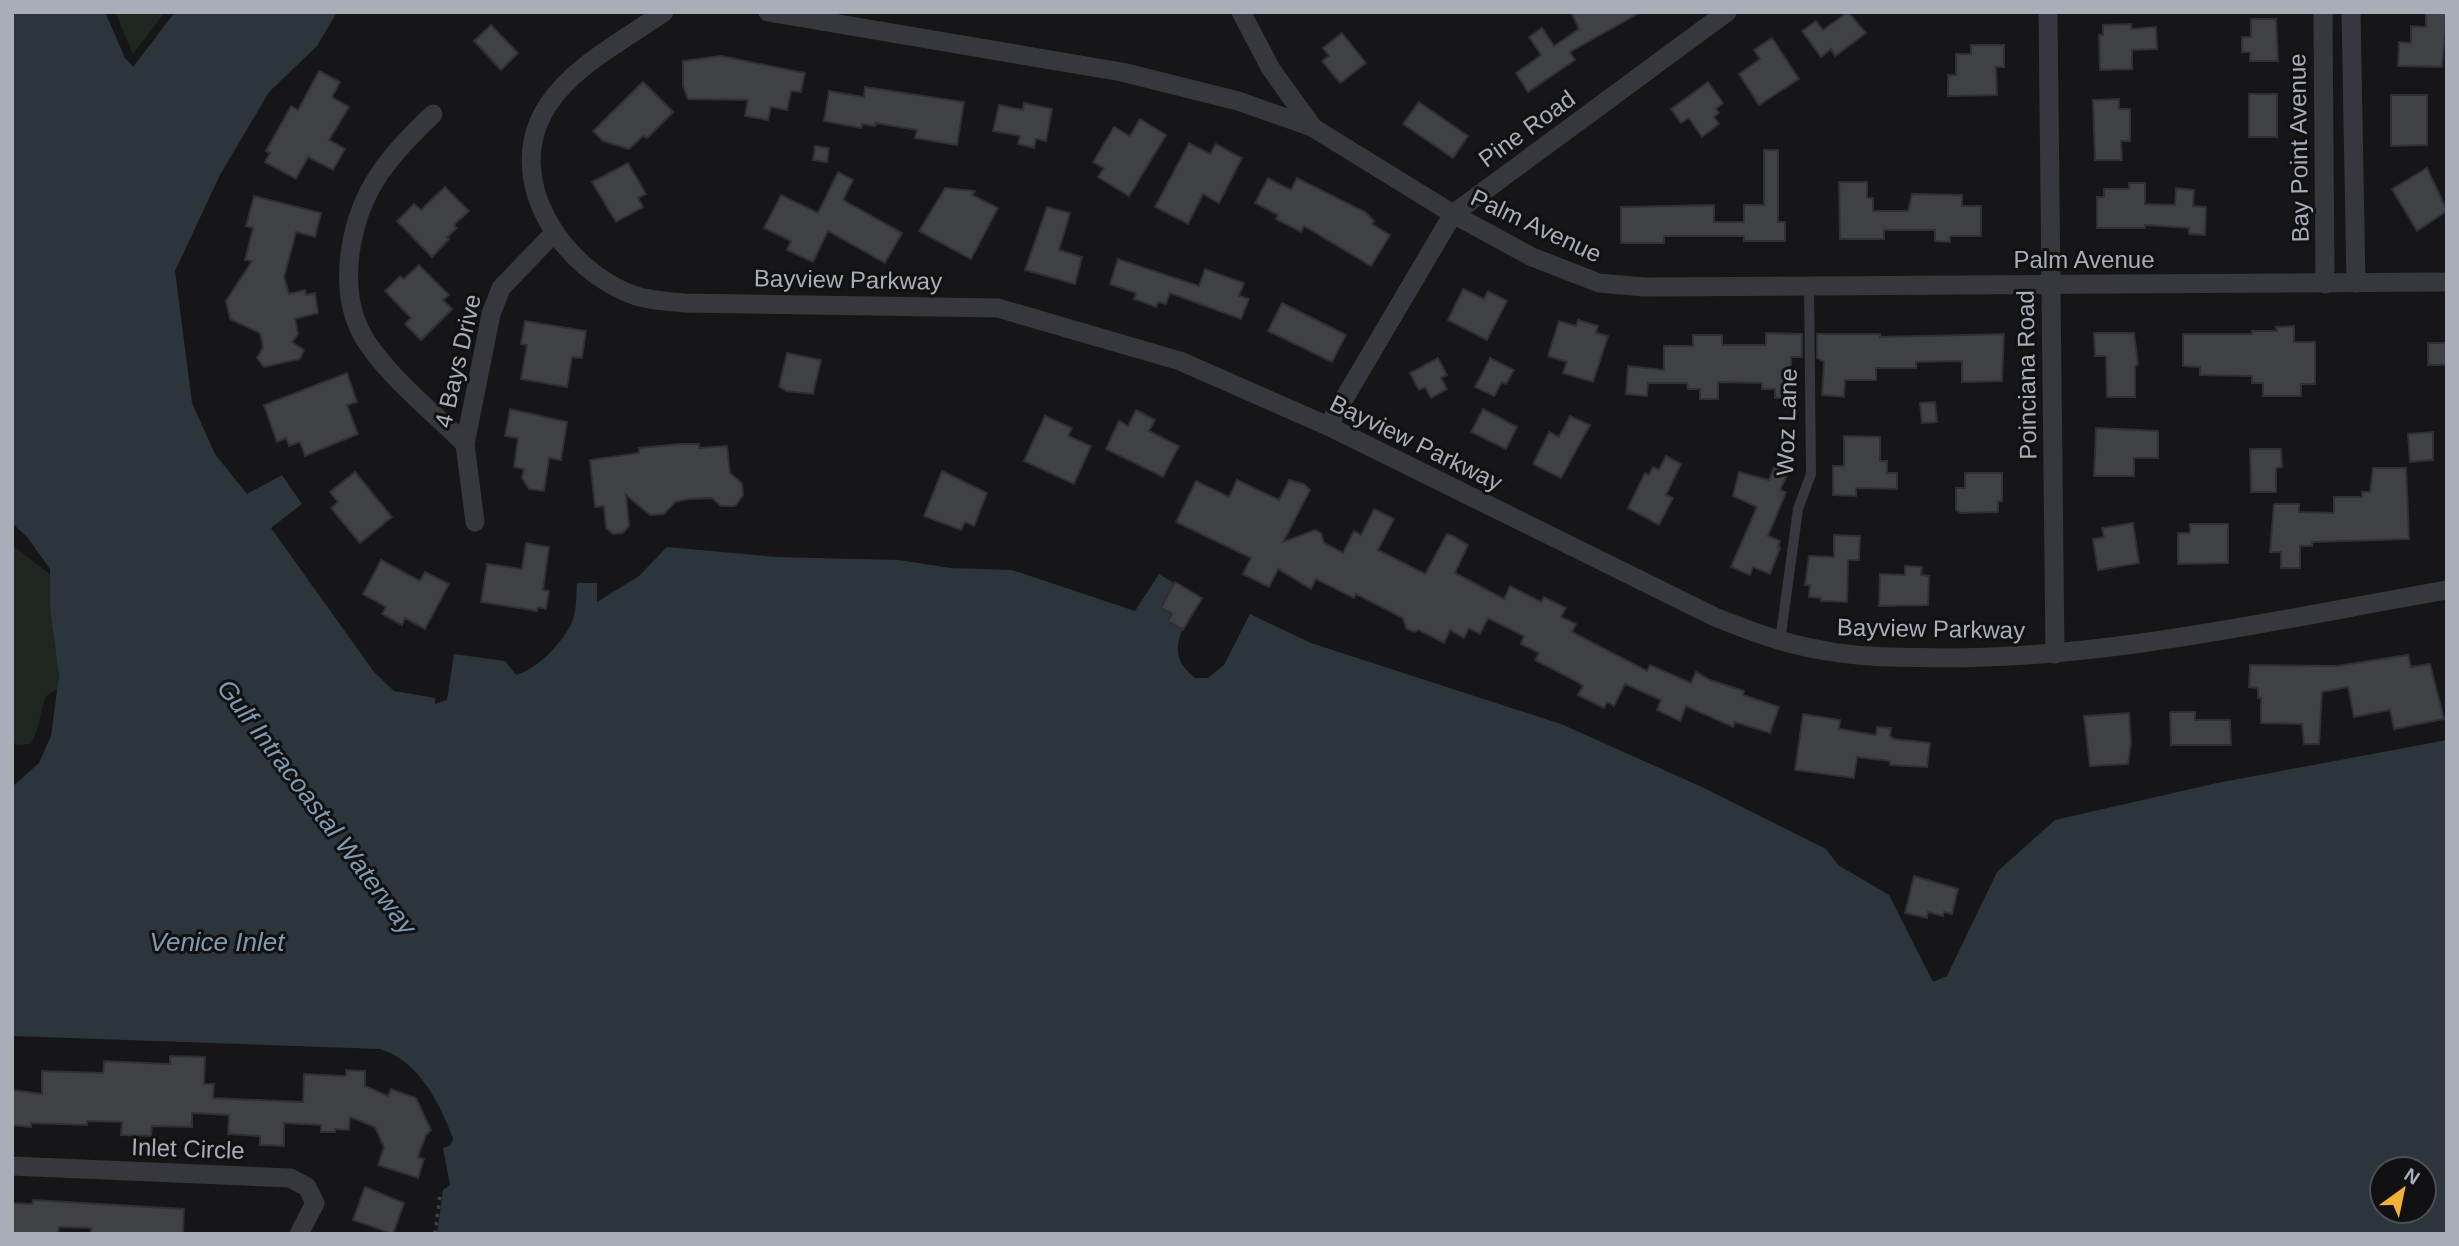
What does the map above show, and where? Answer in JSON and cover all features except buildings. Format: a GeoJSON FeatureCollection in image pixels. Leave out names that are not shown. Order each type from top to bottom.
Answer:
{"type":"FeatureCollection","features":[{"type":"Feature","properties":{"kind":"street","name":"Bayview Parkway"},"geometry":{"type":"LineString","coordinates":[[664,12],[582,70],[550,102],[534,137],[531,171],[535,192],[542,214],[554,233],[592,270],[636,295],[684,303],[998,308],[1180,361],[1328,426],[1716,617],[1780,641],[1825,651],[1893,657],[1988,658],[2055,654],[2182,636],[2447,590]]}},
{"type":"Feature","properties":{"kind":"street","name":"Palm Avenue"},"geometry":{"type":"LineString","coordinates":[[768,12],[1122,72],[1194,88],[1312,127],[1453,214],[1532,257],[1600,284],[1644,287],[2447,282]]}},
{"type":"Feature","properties":{"kind":"street"},"geometry":{"type":"LineString","coordinates":[[1241,12],[1271,69],[1312,127]]}},
{"type":"Feature","properties":{"kind":"street","name":"Pine Road"},"geometry":{"type":"LineString","coordinates":[[1328,426],[1453,214],[1727,12]]}},
{"type":"Feature","properties":{"kind":"street","name":"Poinciana Road"},"geometry":{"type":"LineString","coordinates":[[2048,12],[2055,654]]}},
{"type":"Feature","properties":{"kind":"street","name":"Bay Point Avenue"},"geometry":{"type":"LineString","coordinates":[[2323,12],[2325,284]]}},
{"type":"Feature","properties":{"kind":"street"},"geometry":{"type":"LineString","coordinates":[[2351,12],[2356,283]]}},
{"type":"Feature","properties":{"kind":"street","name":"4 Bays Drive"},"geometry":{"type":"LineString","coordinates":[[433,114],[391,157],[367,198],[352,243],[349,270],[351,307],[357,323],[374,350],[465,444]]}},
{"type":"Feature","properties":{"kind":"street","name":"4 Bays Drive"},"geometry":{"type":"LineString","coordinates":[[465,444],[494,305],[513,274],[554,233]]}},
{"type":"Feature","properties":{"kind":"street"},"geometry":{"type":"LineString","coordinates":[[465,444],[475,522]]}},
{"type":"Feature","properties":{"kind":"street","name":"Inlet Circle"},"geometry":{"type":"LineString","coordinates":[[12,1166],[290,1178],[307,1187],[315,1203],[299,1234]]}},
{"type":"Feature","properties":{"kind":"lane","name":"Woz Lane"},"geometry":{"type":"LineString","coordinates":[[1780,641],[1798,509],[1811,474],[1809,286]]}},
{"type":"Feature","properties":{"kind":"path"},"geometry":{"type":"LineString","coordinates":[[435,1234],[440,1195]]}},
{"type":"Feature","properties":{"kind":"shaded area"},"geometry":{"type":"Polygon","coordinates":[[[115,12],[165,12],[133,54],[115,12]]]}},
{"type":"Feature","properties":{"kind":"shaded area"},"geometry":{"type":"Polygon","coordinates":[[[12,545],[51,575],[59,675],[58,689],[46,696],[34,738],[30,744],[17,745],[12,741],[12,545]]]}},
{"type":"Feature","properties":{"kind":"water"},"geometry":{"type":"Polygon","coordinates":[[[12,12],[105,12],[125,58],[133,67],[175,12],[337,12],[317,46],[269,92],[220,175],[175,271],[192,403],[215,454],[247,494],[282,475],[302,504],[271,528],[374,672],[394,691],[435,698],[435,704],[447,700],[454,654],[505,661],[516,675],[524,672],[549,654],[568,630],[575,613],[577,583],[597,583],[597,602],[639,576],[667,547],[777,557],[899,560],[950,568],[1012,570],[1135,611],[1159,574],[1174,583],[1160,608],[1171,614],[1167,621],[1182,630],[1178,644],[1179,657],[1184,668],[1195,678],[1208,678],[1224,665],[1250,614],[1311,643],[1561,724],[1702,787],[1826,849],[1838,865],[1889,895],[1933,982],[1947,976],[1997,872],[2055,820],[2217,783],[2447,740],[2447,1234],[437,1234],[443,1190],[450,1185],[443,1148],[451,1145],[453,1138],[426,1084],[406,1063],[394,1055],[380,1049],[12,1036],[12,787],[39,763],[51,736],[59,676],[50,606],[50,569],[28,538],[12,523],[12,12]]]}},
{"type":"Feature","properties":{"kind":"water label","name":"Gulf Intracoastal Waterway"},"geometry":{"type":"Point","coordinates":[317,807]}},
{"type":"Feature","properties":{"kind":"water label","name":"Venice Inlet"},"geometry":{"type":"Point","coordinates":[217,942]}}]}
